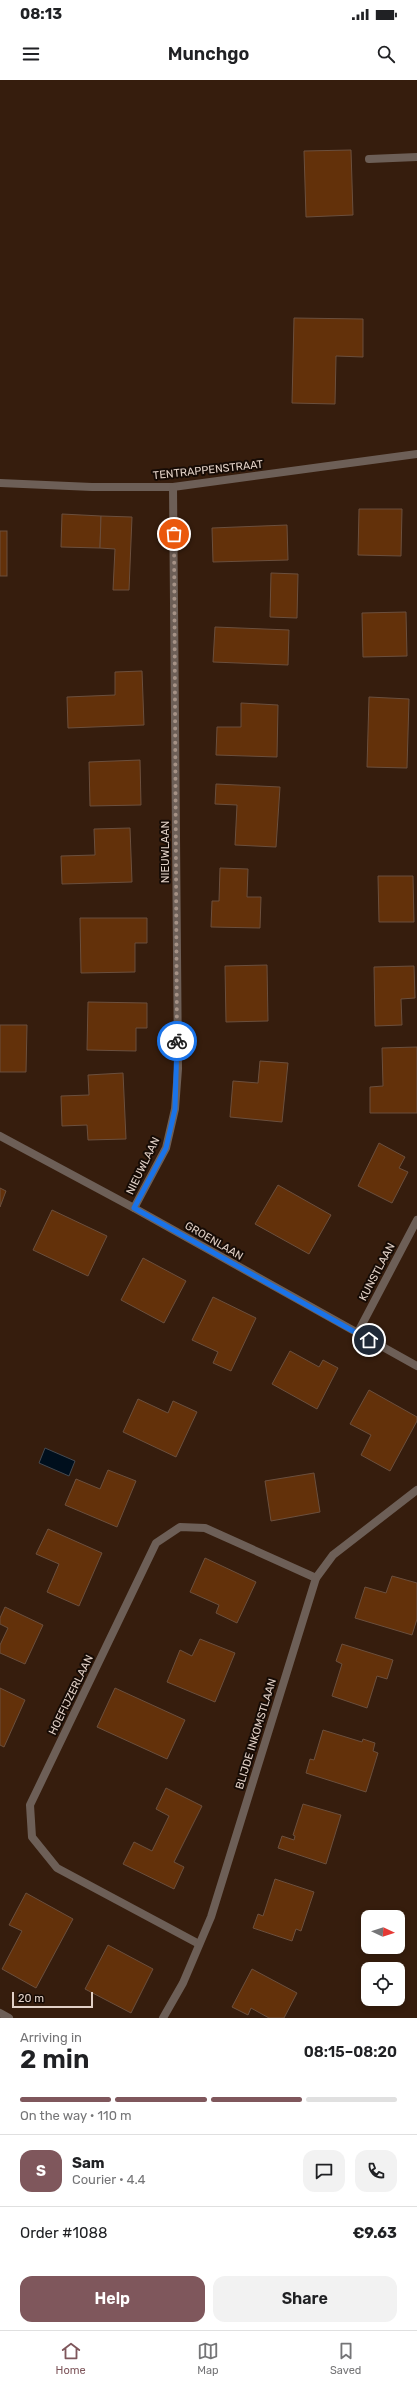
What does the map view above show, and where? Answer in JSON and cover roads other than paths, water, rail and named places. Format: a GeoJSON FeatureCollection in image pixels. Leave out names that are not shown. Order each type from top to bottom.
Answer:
{"type":"FeatureCollection","features":[{"type":"Feature","properties":{"kind":"street"},"geometry":{"type":"LineString","coordinates":[[369,159],[417,157]]}},
{"type":"Feature","properties":{"kind":"street","name":"TENTRAPPENSTRAAT"},"geometry":{"type":"LineString","coordinates":[[0,483],[92,488],[173,486],[417,454]]}},
{"type":"Feature","properties":{"kind":"street","name":"NIEUWLAAN"},"geometry":{"type":"LineString","coordinates":[[134,1208],[166,1148],[175,1109],[178,1070],[173,486]]}},
{"type":"Feature","properties":{"kind":"street","name":"GROENLAAN"},"geometry":{"type":"LineString","coordinates":[[0,1136],[134,1208],[357,1334],[417,1366]]}},
{"type":"Feature","properties":{"kind":"street","name":"KUNSTLAAN"},"geometry":{"type":"LineString","coordinates":[[357,1334],[417,1220]]}},
{"type":"Feature","properties":{"kind":"street","name":"BLIJDE INKOMSTLAAN"},"geometry":{"type":"LineString","coordinates":[[163,2018],[183,1983],[210,1917],[316,1578],[333,1555],[417,1490]]}},
{"type":"Feature","properties":{"kind":"street","name":"HOEFIJZERLAAN"},"geometry":{"type":"LineString","coordinates":[[199,1944],[57,1868],[32,1837],[30,1805],[156,1543],[180,1527],[205,1528],[316,1578]]}},
{"type":"Feature","properties":{"kind":"street"},"geometry":{"type":"LineString","coordinates":[[0,2013],[9,2018]]}},
{"type":"Feature","properties":{"kind":"water"},"geometry":{"type":"Polygon","coordinates":[[[45,1448],[75,1461],[69,1476],[39,1463],[45,1448]]]}}]}
